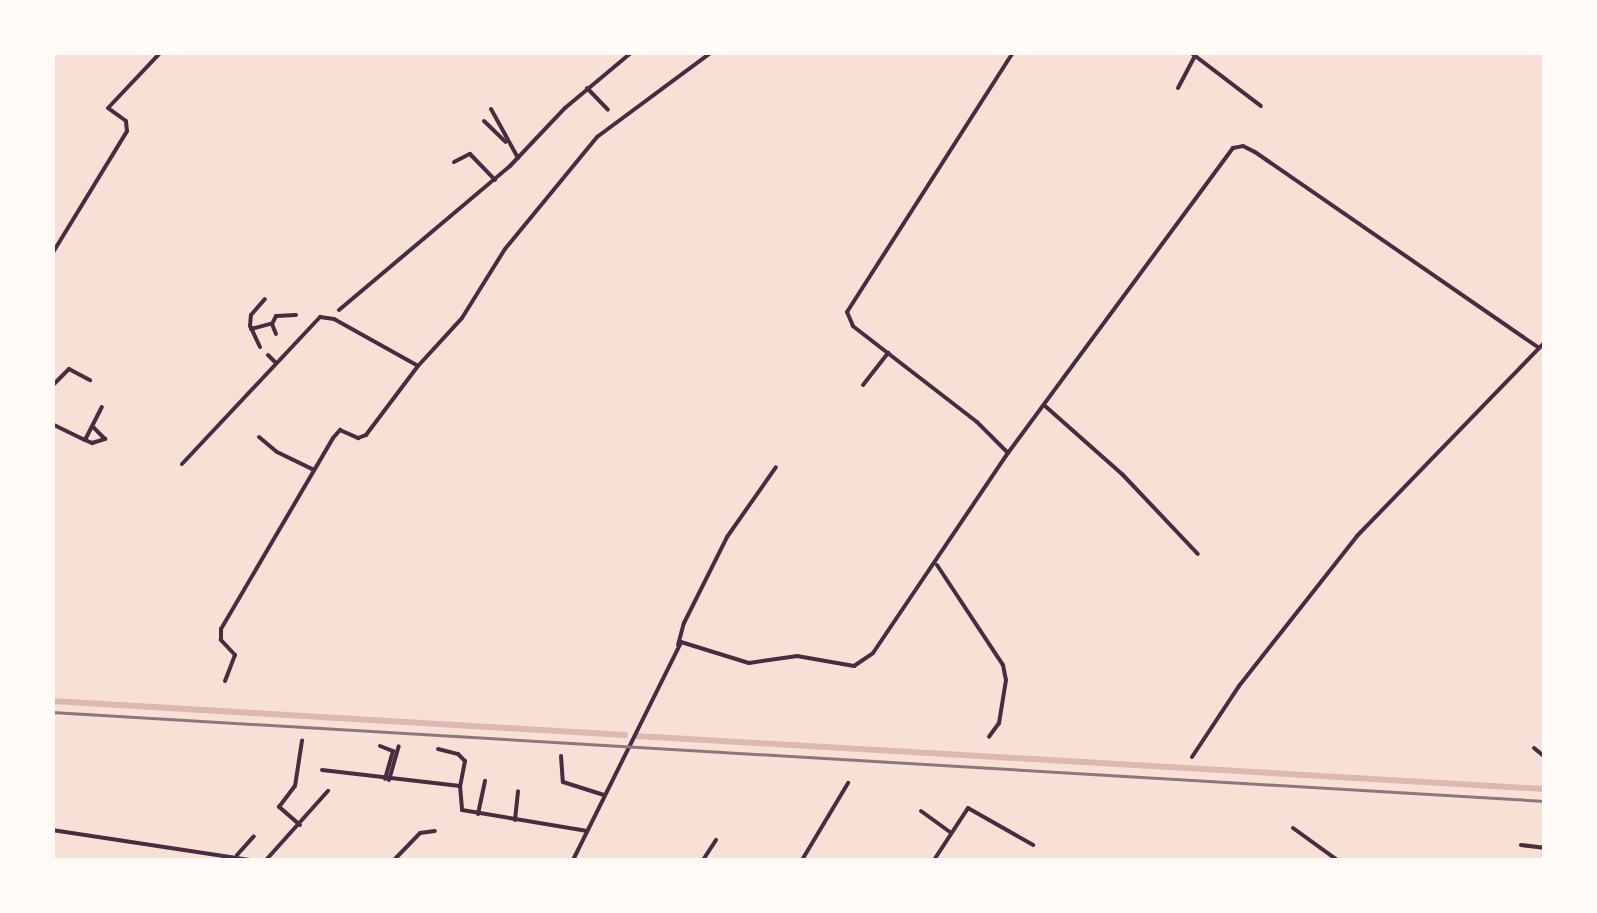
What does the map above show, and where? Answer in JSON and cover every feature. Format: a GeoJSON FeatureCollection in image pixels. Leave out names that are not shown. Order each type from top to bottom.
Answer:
{"type":"FeatureCollection","features":[{"type":"Feature","properties":{"kind":"street"},"geometry":{"type":"LineString","coordinates":[[52,254],[127,131],[126,121],[108,108],[161,52]]}},
{"type":"Feature","properties":{"kind":"street"},"geometry":{"type":"LineString","coordinates":[[339,310],[494,180],[587,88],[632,52]]}},
{"type":"Feature","properties":{"kind":"street"},"geometry":{"type":"LineString","coordinates":[[225,681],[235,655],[221,640],[221,629],[340,430],[358,438],[366,435],[418,366],[462,318],[505,249],[598,136],[712,52]]}},
{"type":"Feature","properties":{"kind":"street"},"geometry":{"type":"LineString","coordinates":[[1008,453],[977,422],[852,326],[847,312],[1013,52]]}},
{"type":"Feature","properties":{"kind":"street"},"geometry":{"type":"LineString","coordinates":[[1178,88],[1194,54],[1261,106]]}},
{"type":"Feature","properties":{"kind":"street"},"geometry":{"type":"LineString","coordinates":[[587,88],[608,110]]}},
{"type":"Feature","properties":{"kind":"street"},"geometry":{"type":"LineString","coordinates":[[491,109],[502,125],[506,142]]}},
{"type":"Feature","properties":{"kind":"street"},"geometry":{"type":"LineString","coordinates":[[484,121],[518,158]]}},
{"type":"Feature","properties":{"kind":"street"},"geometry":{"type":"LineString","coordinates":[[678,645],[690,642],[736,662],[797,656],[859,666],[873,653],[936,564],[1008,453],[1238,146],[1255,152],[1344,211],[1539,348]]}},
{"type":"Feature","properties":{"kind":"street"},"geometry":{"type":"LineString","coordinates":[[454,162],[470,154],[494,180]]}},
{"type":"Feature","properties":{"kind":"street"},"geometry":{"type":"LineString","coordinates":[[260,347],[251,329],[251,315],[265,298]]}},
{"type":"Feature","properties":{"kind":"street"},"geometry":{"type":"LineString","coordinates":[[251,329],[272,324],[279,314],[296,315]]}},
{"type":"Feature","properties":{"kind":"street"},"geometry":{"type":"LineString","coordinates":[[182,464],[316,320],[326,317],[418,366]]}},
{"type":"Feature","properties":{"kind":"street"},"geometry":{"type":"LineString","coordinates":[[272,324],[276,334]]}},
{"type":"Feature","properties":{"kind":"street"},"geometry":{"type":"LineString","coordinates":[[1192,757],[1240,686],[1357,536],[1544,342]]}},
{"type":"Feature","properties":{"kind":"street"},"geometry":{"type":"LineString","coordinates":[[863,385],[888,352]]}},
{"type":"Feature","properties":{"kind":"street"},"geometry":{"type":"LineString","coordinates":[[268,355],[276,363]]}},
{"type":"Feature","properties":{"kind":"street"},"geometry":{"type":"LineString","coordinates":[[52,386],[69,369],[90,380]]}},
{"type":"Feature","properties":{"kind":"street"},"geometry":{"type":"LineString","coordinates":[[1044,405],[1122,474],[1198,554]]}},
{"type":"Feature","properties":{"kind":"street"},"geometry":{"type":"LineString","coordinates":[[85,440],[102,407]]}},
{"type":"Feature","properties":{"kind":"street"},"geometry":{"type":"LineString","coordinates":[[52,424],[92,443],[105,439],[94,428]]}},
{"type":"Feature","properties":{"kind":"street"},"geometry":{"type":"LineString","coordinates":[[259,437],[276,452],[314,470]]}},
{"type":"Feature","properties":{"kind":"street"},"geometry":{"type":"LineString","coordinates":[[572,860],[727,537],[776,466]]}},
{"type":"Feature","properties":{"kind":"street"},"geometry":{"type":"LineString","coordinates":[[936,564],[1003,665],[1006,680],[998,723],[989,736]]}},
{"type":"Feature","properties":{"kind":"street"},"geometry":{"type":"LineString","coordinates":[[300,826],[278,807],[295,786],[302,741]]}},
{"type":"Feature","properties":{"kind":"street"},"geometry":{"type":"LineString","coordinates":[[380,746],[393,751],[387,779]]}},
{"type":"Feature","properties":{"kind":"street"},"geometry":{"type":"LineString","coordinates":[[387,779],[399,746]]}},
{"type":"Feature","properties":{"kind":"street"},"geometry":{"type":"LineString","coordinates":[[1534,748],[1544,756]]}},
{"type":"Feature","properties":{"kind":"street"},"geometry":{"type":"LineString","coordinates":[[438,749],[458,754],[465,762],[460,808],[587,831]]}},
{"type":"Feature","properties":{"kind":"street"},"geometry":{"type":"LineString","coordinates":[[561,756],[563,782],[604,795]]}},
{"type":"Feature","properties":{"kind":"street"},"geometry":{"type":"LineString","coordinates":[[322,770],[460,786]]}},
{"type":"Feature","properties":{"kind":"street"},"geometry":{"type":"LineString","coordinates":[[478,814],[485,781]]}},
{"type":"Feature","properties":{"kind":"street"},"geometry":{"type":"LineString","coordinates":[[802,860],[848,782]]}},
{"type":"Feature","properties":{"kind":"street"},"geometry":{"type":"LineString","coordinates":[[266,860],[328,791]]}},
{"type":"Feature","properties":{"kind":"street"},"geometry":{"type":"LineString","coordinates":[[515,820],[518,791]]}},
{"type":"Feature","properties":{"kind":"street"},"geometry":{"type":"LineString","coordinates":[[934,860],[972,808],[1033,845]]}},
{"type":"Feature","properties":{"kind":"street"},"geometry":{"type":"LineString","coordinates":[[920,811],[951,833]]}},
{"type":"Feature","properties":{"kind":"street"},"geometry":{"type":"LineString","coordinates":[[1293,828],[1337,860]]}},
{"type":"Feature","properties":{"kind":"street"},"geometry":{"type":"LineString","coordinates":[[52,830],[250,860]]}},
{"type":"Feature","properties":{"kind":"street"},"geometry":{"type":"LineString","coordinates":[[394,860],[420,833],[435,830]]}},
{"type":"Feature","properties":{"kind":"street"},"geometry":{"type":"LineString","coordinates":[[236,856],[254,836]]}},
{"type":"Feature","properties":{"kind":"street"},"geometry":{"type":"LineString","coordinates":[[703,860],[716,840]]}},
{"type":"Feature","properties":{"kind":"street"},"geometry":{"type":"LineString","coordinates":[[1521,845],[1544,848]]}},
{"type":"Feature","properties":{"kind":"street"},"geometry":{"type":"LineString","coordinates":[[213,860],[218,855]]}},
{"type":"Feature","properties":{"kind":"waterway"},"geometry":{"type":"LineString","coordinates":[[52,701],[625,735]]}},
{"type":"Feature","properties":{"kind":"waterway"},"geometry":{"type":"LineString","coordinates":[[637,736],[1544,789]]}},
{"type":"Feature","properties":{"kind":"railway"},"geometry":{"type":"LineString","coordinates":[[52,712],[1544,801]]}}]}
